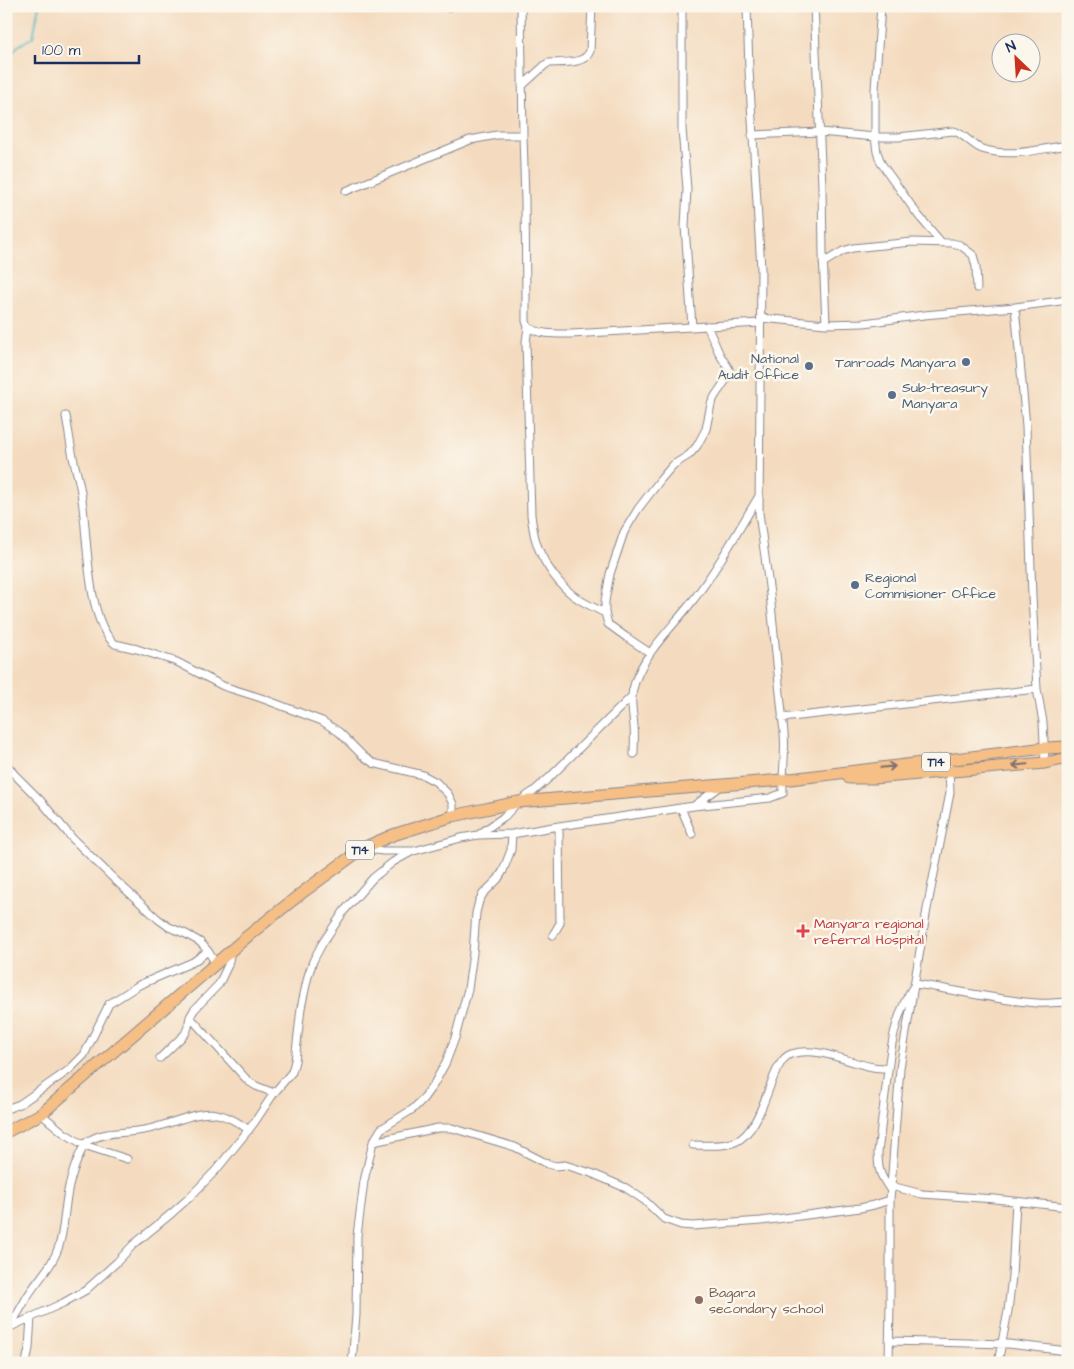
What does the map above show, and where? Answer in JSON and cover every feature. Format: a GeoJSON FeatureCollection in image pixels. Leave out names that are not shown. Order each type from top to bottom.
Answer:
{"type":"FeatureCollection","features":[{"type":"Feature","properties":{"kind":"highway","name":"T14"},"geometry":{"type":"LineString","coordinates":[[6,1132],[41,1114],[144,1024],[303,892],[363,848],[393,835],[453,816],[518,802],[804,777],[874,778],[1044,748],[1068,747]]}},
{"type":"Feature","properties":{"kind":"highway","name":"T14"},"geometry":{"type":"LineString","coordinates":[[949,766],[1045,762],[1068,758]]}},
{"type":"Feature","properties":{"kind":"street"},"geometry":{"type":"LineString","coordinates":[[521,6],[526,321],[528,327],[526,342],[532,527],[542,554],[559,582],[580,600],[605,613]]}},
{"type":"Feature","properties":{"kind":"street"},"geometry":{"type":"LineString","coordinates":[[522,86],[548,63],[579,60],[589,55],[592,6]]}},
{"type":"Feature","properties":{"kind":"street"},"geometry":{"type":"LineString","coordinates":[[682,6],[682,129],[687,189],[685,226],[692,327]]}},
{"type":"Feature","properties":{"kind":"street"},"geometry":{"type":"LineString","coordinates":[[7,1329],[86,1290],[133,1245],[172,1214],[216,1169],[292,1072],[295,1062],[301,1008],[308,976],[322,944],[344,911],[373,878],[393,862],[414,851],[451,840],[478,835],[512,834],[694,806],[777,796],[783,793],[782,780],[785,746],[770,594],[759,513],[761,269],[752,135],[747,6]]}},
{"type":"Feature","properties":{"kind":"street"},"geometry":{"type":"LineString","coordinates":[[814,6],[826,324]]}},
{"type":"Feature","properties":{"kind":"street"},"geometry":{"type":"LineString","coordinates":[[881,6],[875,89],[875,137],[877,152],[881,162],[918,215],[941,242]]}},
{"type":"Feature","properties":{"kind":"street"},"geometry":{"type":"LineString","coordinates":[[752,135],[820,132],[898,137],[953,130],[982,149],[1004,153],[1068,144]]}},
{"type":"Feature","properties":{"kind":"street"},"geometry":{"type":"LineString","coordinates":[[346,191],[470,140],[497,135],[523,135]]}},
{"type":"Feature","properties":{"kind":"street"},"geometry":{"type":"LineString","coordinates":[[823,263],[843,251],[853,248],[912,242],[960,244],[972,255],[976,267],[977,288]]}},
{"type":"Feature","properties":{"kind":"street"},"geometry":{"type":"LineString","coordinates":[[528,327],[532,330],[552,334],[571,334],[707,326],[760,320],[826,324],[864,323],[1068,300]]}},
{"type":"Feature","properties":{"kind":"street"},"geometry":{"type":"LineString","coordinates":[[1015,307],[1026,426],[1037,689],[1043,722],[1045,762]]}},
{"type":"Feature","properties":{"kind":"street"},"geometry":{"type":"LineString","coordinates":[[650,653],[608,624],[605,613],[605,601],[610,574],[624,532],[638,509],[673,465],[689,455],[697,446],[706,429],[711,404],[730,374],[707,326]]}},
{"type":"Feature","properties":{"kind":"street"},"geometry":{"type":"LineString","coordinates":[[66,416],[75,465],[80,480],[93,596],[105,631],[113,642],[177,662],[223,686],[322,721],[338,732],[362,756],[373,763],[423,775],[436,782],[448,794],[452,804],[453,816]]}},
{"type":"Feature","properties":{"kind":"street"},"geometry":{"type":"LineString","coordinates":[[634,754],[634,725],[631,697],[635,682],[650,653],[712,574],[760,494]]}},
{"type":"Feature","properties":{"kind":"street"},"geometry":{"type":"LineString","coordinates":[[782,718],[1037,689]]}},
{"type":"Feature","properties":{"kind":"street"},"geometry":{"type":"LineString","coordinates":[[478,835],[505,816],[518,802],[549,778],[631,697]]}},
{"type":"Feature","properties":{"kind":"street"},"geometry":{"type":"LineString","coordinates":[[6,763],[72,838],[114,879],[163,923],[200,942],[216,964]]}},
{"type":"Feature","properties":{"kind":"street"},"geometry":{"type":"LineString","coordinates":[[889,1363],[890,1200],[900,1068],[927,910],[950,793],[949,766]]}},
{"type":"Feature","properties":{"kind":"street"},"geometry":{"type":"LineString","coordinates":[[694,806],[723,784]]}},
{"type":"Feature","properties":{"kind":"street"},"geometry":{"type":"LineString","coordinates":[[681,808],[692,834]]}},
{"type":"Feature","properties":{"kind":"street"},"geometry":{"type":"LineString","coordinates":[[553,935],[560,924],[559,826]]}},
{"type":"Feature","properties":{"kind":"street"},"geometry":{"type":"LineString","coordinates":[[352,1363],[356,1315],[357,1236],[364,1181],[373,1142],[382,1129],[413,1109],[423,1099],[446,1062],[455,1038],[468,988],[479,901],[483,894],[498,880],[503,871],[512,850],[512,834]]}},
{"type":"Feature","properties":{"kind":"street"},"geometry":{"type":"LineString","coordinates":[[363,848],[383,851],[414,851]]}},
{"type":"Feature","properties":{"kind":"street"},"geometry":{"type":"LineString","coordinates":[[6,1109],[20,1104],[69,1070],[84,1054],[109,1004],[139,985],[193,962],[208,951]]}},
{"type":"Feature","properties":{"kind":"street"},"geometry":{"type":"LineString","coordinates":[[160,1058],[187,1031],[190,1017],[194,1010],[219,984],[228,966],[232,951]]}},
{"type":"Feature","properties":{"kind":"street"},"geometry":{"type":"LineString","coordinates":[[915,984],[994,998],[1038,1003],[1068,1002]]}},
{"type":"Feature","properties":{"kind":"street"},"geometry":{"type":"LineString","coordinates":[[915,984],[906,999],[895,1030],[888,1068],[878,1152],[880,1175],[891,1188],[922,1194],[1068,1207]]}},
{"type":"Feature","properties":{"kind":"street"},"geometry":{"type":"LineString","coordinates":[[190,1017],[248,1081],[274,1093]]}},
{"type":"Feature","properties":{"kind":"street"},"geometry":{"type":"LineString","coordinates":[[693,1145],[729,1144],[737,1141],[747,1132],[763,1105],[782,1058],[791,1054],[808,1052],[826,1054],[874,1068],[888,1068]]}},
{"type":"Feature","properties":{"kind":"street"},"geometry":{"type":"LineString","coordinates":[[7,1329],[18,1315],[38,1280],[53,1262],[59,1247],[64,1224],[67,1197],[84,1144],[91,1139],[104,1135],[152,1129],[202,1113],[222,1115],[248,1130]]}},
{"type":"Feature","properties":{"kind":"street"},"geometry":{"type":"LineString","coordinates":[[41,1114],[64,1132],[84,1144],[127,1159]]}},
{"type":"Feature","properties":{"kind":"street"},"geometry":{"type":"LineString","coordinates":[[373,1142],[438,1128],[452,1128],[515,1147],[548,1164],[556,1166],[565,1165],[591,1173],[626,1188],[644,1200],[664,1219],[681,1225],[693,1226],[761,1221],[860,1208],[890,1200]]}},
{"type":"Feature","properties":{"kind":"street"},"geometry":{"type":"LineString","coordinates":[[998,1363],[1008,1311],[1012,1276],[1016,1201]]}},
{"type":"Feature","properties":{"kind":"street"},"geometry":{"type":"LineString","coordinates":[[26,1363],[31,1317]]}},
{"type":"Feature","properties":{"kind":"street"},"geometry":{"type":"LineString","coordinates":[[889,1341],[1001,1343],[1040,1346],[1068,1351]]}},
{"type":"Feature","properties":{"kind":"waterway"},"geometry":{"type":"LineString","coordinates":[[6,60],[18,46],[33,37],[39,6]]}},
{"type":"Feature","properties":{"kind":"place","name":"Tanroads Manyara"},"geometry":{"type":"Point","coordinates":[966,362]}},
{"type":"Feature","properties":{"kind":"place","name":"National Audit Office"},"geometry":{"type":"Point","coordinates":[809,366]}},
{"type":"Feature","properties":{"kind":"place","name":"Sub-treasury Manyara"},"geometry":{"type":"Point","coordinates":[892,395]}},
{"type":"Feature","properties":{"kind":"place","name":"Regional Commisioner Office"},"geometry":{"type":"Point","coordinates":[855,585]}},
{"type":"Feature","properties":{"kind":"place","name":"Manyara regional referral Hospital"},"geometry":{"type":"Point","coordinates":[803,931]}},
{"type":"Feature","properties":{"kind":"place","name":"Bagara secondary school"},"geometry":{"type":"Point","coordinates":[699,1300]}}]}
